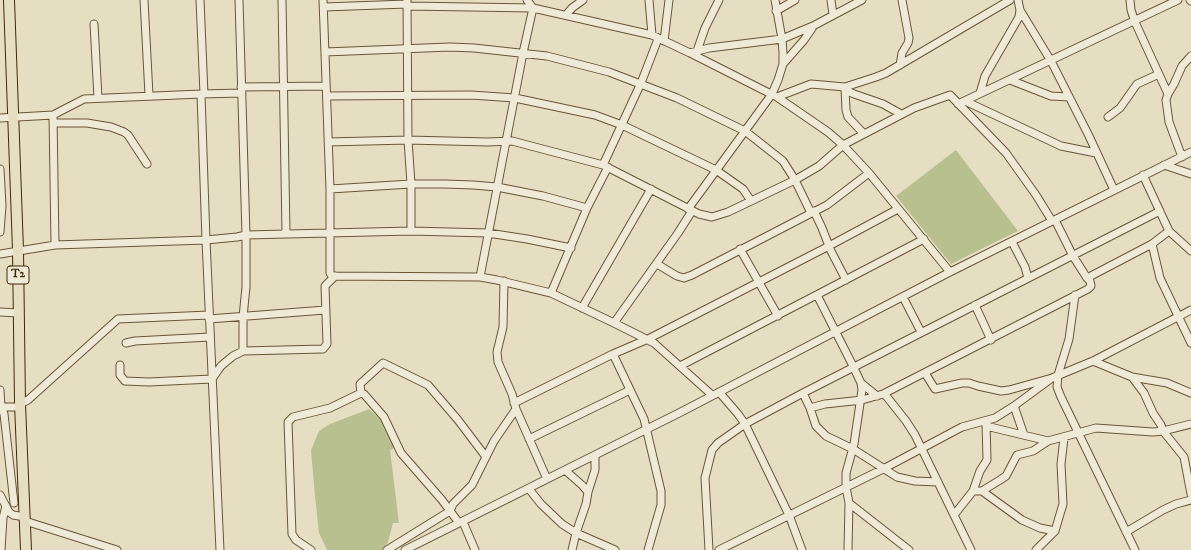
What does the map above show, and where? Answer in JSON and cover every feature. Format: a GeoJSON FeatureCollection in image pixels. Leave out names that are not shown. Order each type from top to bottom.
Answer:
{"type":"FeatureCollection","features":[{"type":"Feature","properties":{"kind":"highway","name":"T2"},"geometry":{"type":"LineString","coordinates":[[9,0],[14,117],[18,250],[18,313],[26,550]]}},
{"type":"Feature","properties":{"kind":"street"},"geometry":{"type":"LineString","coordinates":[[144,0],[149,95]]}},
{"type":"Feature","properties":{"kind":"street"},"geometry":{"type":"LineString","coordinates":[[200,0],[206,240],[220,550]]}},
{"type":"Feature","properties":{"kind":"street"},"geometry":{"type":"LineString","coordinates":[[239,0],[246,235],[246,287],[243,317],[243,351]]}},
{"type":"Feature","properties":{"kind":"street"},"geometry":{"type":"LineString","coordinates":[[282,0],[286,234]]}},
{"type":"Feature","properties":{"kind":"street"},"geometry":{"type":"LineString","coordinates":[[480,277],[533,8],[527,0]]}},
{"type":"Feature","properties":{"kind":"street"},"geometry":{"type":"LineString","coordinates":[[566,15],[572,8],[583,0]]}},
{"type":"Feature","properties":{"kind":"street"},"geometry":{"type":"LineString","coordinates":[[649,0],[652,35]]}},
{"type":"Feature","properties":{"kind":"street"},"geometry":{"type":"LineString","coordinates":[[552,292],[622,124],[661,40],[669,0]]}},
{"type":"Feature","properties":{"kind":"street"},"geometry":{"type":"LineString","coordinates":[[694,52],[719,0]]}},
{"type":"Feature","properties":{"kind":"street"},"geometry":{"type":"LineString","coordinates":[[614,323],[678,233],[690,210],[716,170],[774,95],[783,64],[782,39],[775,0]]}},
{"type":"Feature","properties":{"kind":"street"},"geometry":{"type":"LineString","coordinates":[[776,10],[796,0]]}},
{"type":"Feature","properties":{"kind":"street"},"geometry":{"type":"LineString","coordinates":[[831,0],[834,15]]}},
{"type":"Feature","properties":{"kind":"street"},"geometry":{"type":"LineString","coordinates":[[694,52],[782,39],[813,26],[862,0]]}},
{"type":"Feature","properties":{"kind":"street"},"geometry":{"type":"LineString","coordinates":[[900,65],[902,53],[908,43],[909,38],[902,0]]}},
{"type":"Feature","properties":{"kind":"street"},"geometry":{"type":"LineString","coordinates":[[845,89],[876,77],[900,65],[1010,0]]}},
{"type":"Feature","properties":{"kind":"street"},"geometry":{"type":"LineString","coordinates":[[980,93],[985,76],[1019,17],[1020,10],[1018,0]]}},
{"type":"Feature","properties":{"kind":"street"},"geometry":{"type":"LineString","coordinates":[[1130,0],[1131,10],[1135,22],[1168,94]]}},
{"type":"Feature","properties":{"kind":"street"},"geometry":{"type":"LineString","coordinates":[[962,102],[1135,22],[1178,0]]}},
{"type":"Feature","properties":{"kind":"street"},"geometry":{"type":"LineString","coordinates":[[802,550],[789,515],[745,424],[738,414],[716,393],[680,366],[661,348],[648,339],[552,292],[504,281],[480,277],[335,276],[330,273],[330,189],[324,4],[407,4],[533,8],[652,35],[661,40],[694,52],[774,95],[828,132],[843,145],[869,173],[950,272]]}},
{"type":"Feature","properties":{"kind":"street"},"geometry":{"type":"LineString","coordinates":[[407,4],[408,140],[411,231]]}},
{"type":"Feature","properties":{"kind":"street"},"geometry":{"type":"LineString","coordinates":[[1020,10],[1051,61],[1114,190]]}},
{"type":"Feature","properties":{"kind":"street"},"geometry":{"type":"LineString","coordinates":[[94,24],[98,98]]}},
{"type":"Feature","properties":{"kind":"street"},"geometry":{"type":"LineString","coordinates":[[783,64],[804,40],[813,26]]}},
{"type":"Feature","properties":{"kind":"street"},"geometry":{"type":"LineString","coordinates":[[325,52],[450,47],[474,48],[547,56],[576,62],[641,83],[745,131],[783,161],[813,212],[846,280]]}},
{"type":"Feature","properties":{"kind":"street"},"geometry":{"type":"LineString","coordinates":[[1182,156],[1169,122],[1166,100],[1182,66],[1191,56]]}},
{"type":"Feature","properties":{"kind":"street"},"geometry":{"type":"LineString","coordinates":[[1108,117],[1120,108],[1137,84],[1159,74]]}},
{"type":"Feature","properties":{"kind":"street"},"geometry":{"type":"LineString","coordinates":[[1010,80],[1051,96],[1068,98]]}},
{"type":"Feature","properties":{"kind":"street"},"geometry":{"type":"LineString","coordinates":[[774,95],[811,84],[845,89],[854,94],[883,104],[901,114]]}},
{"type":"Feature","properties":{"kind":"street"},"geometry":{"type":"LineString","coordinates":[[53,119],[84,99],[149,95],[203,94],[284,86],[326,86]]}},
{"type":"Feature","properties":{"kind":"street"},"geometry":{"type":"LineString","coordinates":[[845,89],[846,110],[848,117],[864,134]]}},
{"type":"Feature","properties":{"kind":"street"},"geometry":{"type":"LineString","coordinates":[[327,96],[471,94],[515,98],[589,113],[622,124],[716,170],[743,189],[751,201]]}},
{"type":"Feature","properties":{"kind":"street"},"geometry":{"type":"LineString","coordinates":[[328,142],[408,140],[506,141],[548,150],[605,166],[690,210],[705,216],[720,216],[795,180],[819,166],[843,145],[901,114],[923,104],[950,95],[962,102],[1062,146],[1096,153]]}},
{"type":"Feature","properties":{"kind":"street"},"geometry":{"type":"LineString","coordinates":[[810,408],[825,404],[862,400],[880,395],[991,340],[1088,289],[1091,286],[1090,281],[1073,256],[1054,221],[1036,195],[1006,153],[962,102]]}},
{"type":"Feature","properties":{"kind":"street"},"geometry":{"type":"LineString","coordinates":[[0,118],[14,117],[53,119],[87,122],[111,127],[128,135],[147,164]]}},
{"type":"Feature","properties":{"kind":"street"},"geometry":{"type":"LineString","coordinates":[[53,119],[55,245]]}},
{"type":"Feature","properties":{"kind":"street"},"geometry":{"type":"LineString","coordinates":[[405,550],[595,455],[950,272],[1054,221],[1142,175],[1191,152]]}},
{"type":"Feature","properties":{"kind":"street"},"geometry":{"type":"LineString","coordinates":[[1164,165],[1191,174]]}},
{"type":"Feature","properties":{"kind":"street"},"geometry":{"type":"LineString","coordinates":[[0,169],[2,206],[0,232]]}},
{"type":"Feature","properties":{"kind":"street"},"geometry":{"type":"LineString","coordinates":[[657,264],[677,276],[684,278],[692,275],[834,201],[869,173]]}},
{"type":"Feature","properties":{"kind":"street"},"geometry":{"type":"LineString","coordinates":[[1142,175],[1169,231],[1191,252]]}},
{"type":"Feature","properties":{"kind":"street"},"geometry":{"type":"LineString","coordinates":[[330,189],[410,184],[445,184],[497,187],[543,196],[587,208]]}},
{"type":"Feature","properties":{"kind":"street"},"geometry":{"type":"LineString","coordinates":[[582,308],[651,189]]}},
{"type":"Feature","properties":{"kind":"street"},"geometry":{"type":"LineString","coordinates":[[387,550],[450,511],[453,504],[472,485],[494,441],[515,406],[613,354],[648,339],[829,246],[898,208]]}},
{"type":"Feature","properties":{"kind":"street"},"geometry":{"type":"LineString","coordinates":[[709,550],[705,478],[712,450],[718,443],[745,424],[853,366],[1160,211]]}},
{"type":"Feature","properties":{"kind":"street"},"geometry":{"type":"LineString","coordinates":[[0,257],[0,253],[55,245],[206,240],[246,235],[330,232],[411,231],[488,233],[571,248]]}},
{"type":"Feature","properties":{"kind":"street"},"geometry":{"type":"LineString","coordinates":[[1087,278],[1152,244],[1169,231]]}},
{"type":"Feature","properties":{"kind":"street"},"geometry":{"type":"LineString","coordinates":[[680,366],[924,239]]}},
{"type":"Feature","properties":{"kind":"street"},"geometry":{"type":"LineString","coordinates":[[1012,242],[1025,267],[1028,278]]}},
{"type":"Feature","properties":{"kind":"street"},"geometry":{"type":"LineString","coordinates":[[1152,244],[1160,278],[1191,343]]}},
{"type":"Feature","properties":{"kind":"street"},"geometry":{"type":"LineString","coordinates":[[740,249],[778,316]]}},
{"type":"Feature","properties":{"kind":"street"},"geometry":{"type":"LineString","coordinates":[[212,379],[221,366],[233,356],[243,351],[323,349],[327,344],[325,286],[335,276]]}},
{"type":"Feature","properties":{"kind":"street"},"geometry":{"type":"LineString","coordinates":[[504,281],[503,327],[497,352],[497,359],[528,439],[547,479]]}},
{"type":"Feature","properties":{"kind":"street"},"geometry":{"type":"LineString","coordinates":[[817,295],[853,366],[861,383],[862,390],[862,400],[853,449],[847,469],[846,487],[849,503],[848,550]]}},
{"type":"Feature","properties":{"kind":"street"},"geometry":{"type":"LineString","coordinates":[[1075,295],[1069,339],[1055,376],[1057,387],[1135,550]]}},
{"type":"Feature","properties":{"kind":"street"},"geometry":{"type":"LineString","coordinates":[[903,297],[921,332]]}},
{"type":"Feature","properties":{"kind":"street"},"geometry":{"type":"LineString","coordinates":[[975,305],[991,340]]}},
{"type":"Feature","properties":{"kind":"street"},"geometry":{"type":"LineString","coordinates":[[0,407],[21,405],[28,400],[118,319],[243,317],[325,310]]}},
{"type":"Feature","properties":{"kind":"street"},"geometry":{"type":"LineString","coordinates":[[925,373],[935,389],[962,383],[969,383],[1001,391],[1009,390],[1055,376],[1093,361],[1191,310]]}},
{"type":"Feature","properties":{"kind":"street"},"geometry":{"type":"LineString","coordinates":[[0,312],[18,313]]}},
{"type":"Feature","properties":{"kind":"street"},"geometry":{"type":"LineString","coordinates":[[126,343],[210,337]]}},
{"type":"Feature","properties":{"kind":"street"},"geometry":{"type":"LineString","coordinates":[[613,354],[641,412],[647,428],[662,496],[660,511],[648,550]]}},
{"type":"Feature","properties":{"kind":"street"},"geometry":{"type":"LineString","coordinates":[[1093,361],[1132,377],[1167,383],[1191,393]]}},
{"type":"Feature","properties":{"kind":"street"},"geometry":{"type":"LineString","coordinates":[[361,393],[360,384],[383,363],[428,385],[486,456]]}},
{"type":"Feature","properties":{"kind":"street"},"geometry":{"type":"LineString","coordinates":[[120,365],[120,375],[125,381],[149,382],[212,379]]}},
{"type":"Feature","properties":{"kind":"street"},"geometry":{"type":"LineString","coordinates":[[719,550],[883,469],[962,427],[986,423],[1014,406],[1055,376]]}},
{"type":"Feature","properties":{"kind":"street"},"geometry":{"type":"LineString","coordinates":[[1132,377],[1144,393],[1152,413],[1161,425],[1163,431],[1184,457],[1191,494]]}},
{"type":"Feature","properties":{"kind":"street"},"geometry":{"type":"LineString","coordinates":[[861,383],[889,399],[906,421],[922,449],[971,550]]}},
{"type":"Feature","properties":{"kind":"street"},"geometry":{"type":"LineString","coordinates":[[0,390],[0,407],[4,414],[14,503]]}},
{"type":"Feature","properties":{"kind":"street"},"geometry":{"type":"LineString","coordinates":[[528,439],[630,390]]}},
{"type":"Feature","properties":{"kind":"street"},"geometry":{"type":"LineString","coordinates":[[361,393],[364,394],[384,417],[401,453],[461,523],[474,550]]}},
{"type":"Feature","properties":{"kind":"street"},"geometry":{"type":"LineString","coordinates":[[311,550],[296,540],[292,534],[288,422],[293,417],[330,408],[361,393]]}},
{"type":"Feature","properties":{"kind":"street"},"geometry":{"type":"LineString","coordinates":[[803,393],[816,426],[820,432],[834,441],[853,449],[897,477],[905,480],[938,482]]}},
{"type":"Feature","properties":{"kind":"street"},"geometry":{"type":"LineString","coordinates":[[1014,406],[1024,436]]}},
{"type":"Feature","properties":{"kind":"street"},"geometry":{"type":"LineString","coordinates":[[986,423],[1024,436],[1048,441],[1064,438],[1096,428],[1153,432],[1191,424]]}},
{"type":"Feature","properties":{"kind":"street"},"geometry":{"type":"LineString","coordinates":[[954,515],[973,491],[980,471],[987,460],[986,423]]}},
{"type":"Feature","properties":{"kind":"street"},"geometry":{"type":"LineString","coordinates":[[1036,550],[1055,531],[1063,504],[1061,464],[1064,438]]}},
{"type":"Feature","properties":{"kind":"street"},"geometry":{"type":"LineString","coordinates":[[973,491],[982,491],[1005,477],[1016,455],[1033,451],[1048,441]]}},
{"type":"Feature","properties":{"kind":"street"},"geometry":{"type":"LineString","coordinates":[[572,550],[595,470],[595,455]]}},
{"type":"Feature","properties":{"kind":"street"},"geometry":{"type":"LineString","coordinates":[[565,470],[588,492]]}},
{"type":"Feature","properties":{"kind":"street"},"geometry":{"type":"LineString","coordinates":[[529,488],[550,513],[576,534],[615,550]]}},
{"type":"Feature","properties":{"kind":"street"},"geometry":{"type":"LineString","coordinates":[[982,491],[1022,520],[1040,528],[1055,531]]}},
{"type":"Feature","properties":{"kind":"street"},"geometry":{"type":"LineString","coordinates":[[0,495],[12,515],[117,550]]}},
{"type":"Feature","properties":{"kind":"street"},"geometry":{"type":"LineString","coordinates":[[1126,532],[1163,510],[1176,504],[1191,500]]}},
{"type":"Feature","properties":{"kind":"street"},"geometry":{"type":"LineString","coordinates":[[849,503],[909,550]]}},
{"type":"Feature","properties":{"kind":"street"},"geometry":{"type":"LineString","coordinates":[[1,550],[3,518],[6,506]]}},
{"type":"Feature","properties":{"kind":"green space"},"geometry":{"type":"Polygon","coordinates":[[[956,150],[1018,231],[951,264],[896,196],[956,150]]]}},
{"type":"Feature","properties":{"kind":"green space"},"geometry":{"type":"Polygon","coordinates":[[[369,409],[384,423],[396,447],[390,450],[399,523],[393,523],[388,542],[383,550],[327,550],[319,533],[311,450],[319,431],[330,424],[369,409]]]}}]}
